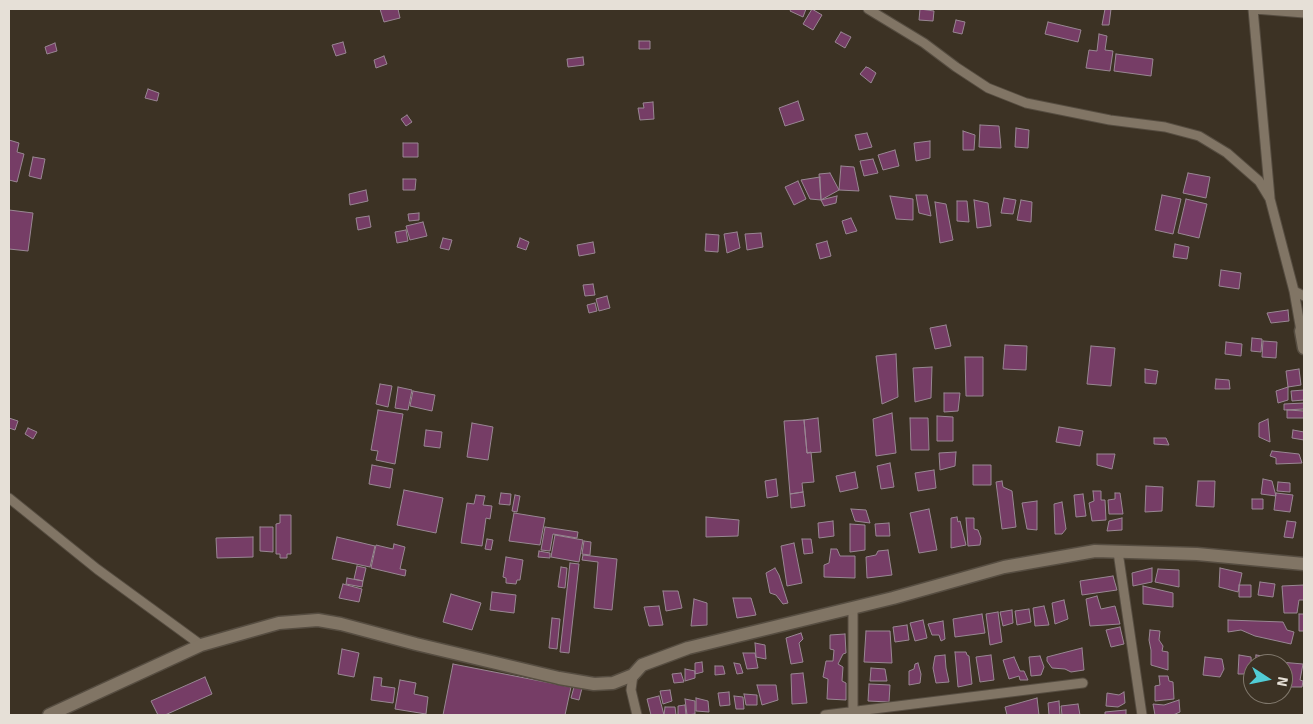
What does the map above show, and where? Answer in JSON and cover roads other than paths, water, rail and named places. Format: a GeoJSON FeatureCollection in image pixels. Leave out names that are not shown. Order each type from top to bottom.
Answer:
{"type":"FeatureCollection","features":[{"type":"Feature","properties":{"kind":"street"},"geometry":{"type":"LineString","coordinates":[[868,9],[924,43],[988,88],[1026,103],[1110,120],[1165,127],[1199,136],[1227,153],[1259,181],[1270,199]]}},
{"type":"Feature","properties":{"kind":"street"},"geometry":{"type":"LineString","coordinates":[[1304,13],[1254,9],[1270,199],[1303,327],[1304,348]]}},
{"type":"Feature","properties":{"kind":"street"},"geometry":{"type":"LineString","coordinates":[[1294,291],[1304,296]]}},
{"type":"Feature","properties":{"kind":"street"},"geometry":{"type":"LineString","coordinates":[[9,498],[97,569],[201,646]]}},
{"type":"Feature","properties":{"kind":"street"},"geometry":{"type":"LineString","coordinates":[[49,715],[201,646],[279,623],[318,620],[341,624],[478,659],[594,684],[613,684],[633,675],[642,665],[688,648],[853,608],[1004,567],[1095,551],[1197,554],[1304,564]]}},
{"type":"Feature","properties":{"kind":"street"},"geometry":{"type":"LineString","coordinates":[[1118,552],[1142,715]]}},
{"type":"Feature","properties":{"kind":"street"},"geometry":{"type":"LineString","coordinates":[[853,608],[853,714]]}},
{"type":"Feature","properties":{"kind":"street"},"geometry":{"type":"LineString","coordinates":[[633,675],[631,690],[637,715]]}},
{"type":"Feature","properties":{"kind":"street"},"geometry":{"type":"LineString","coordinates":[[825,715],[853,714],[1083,683]]}}]}
